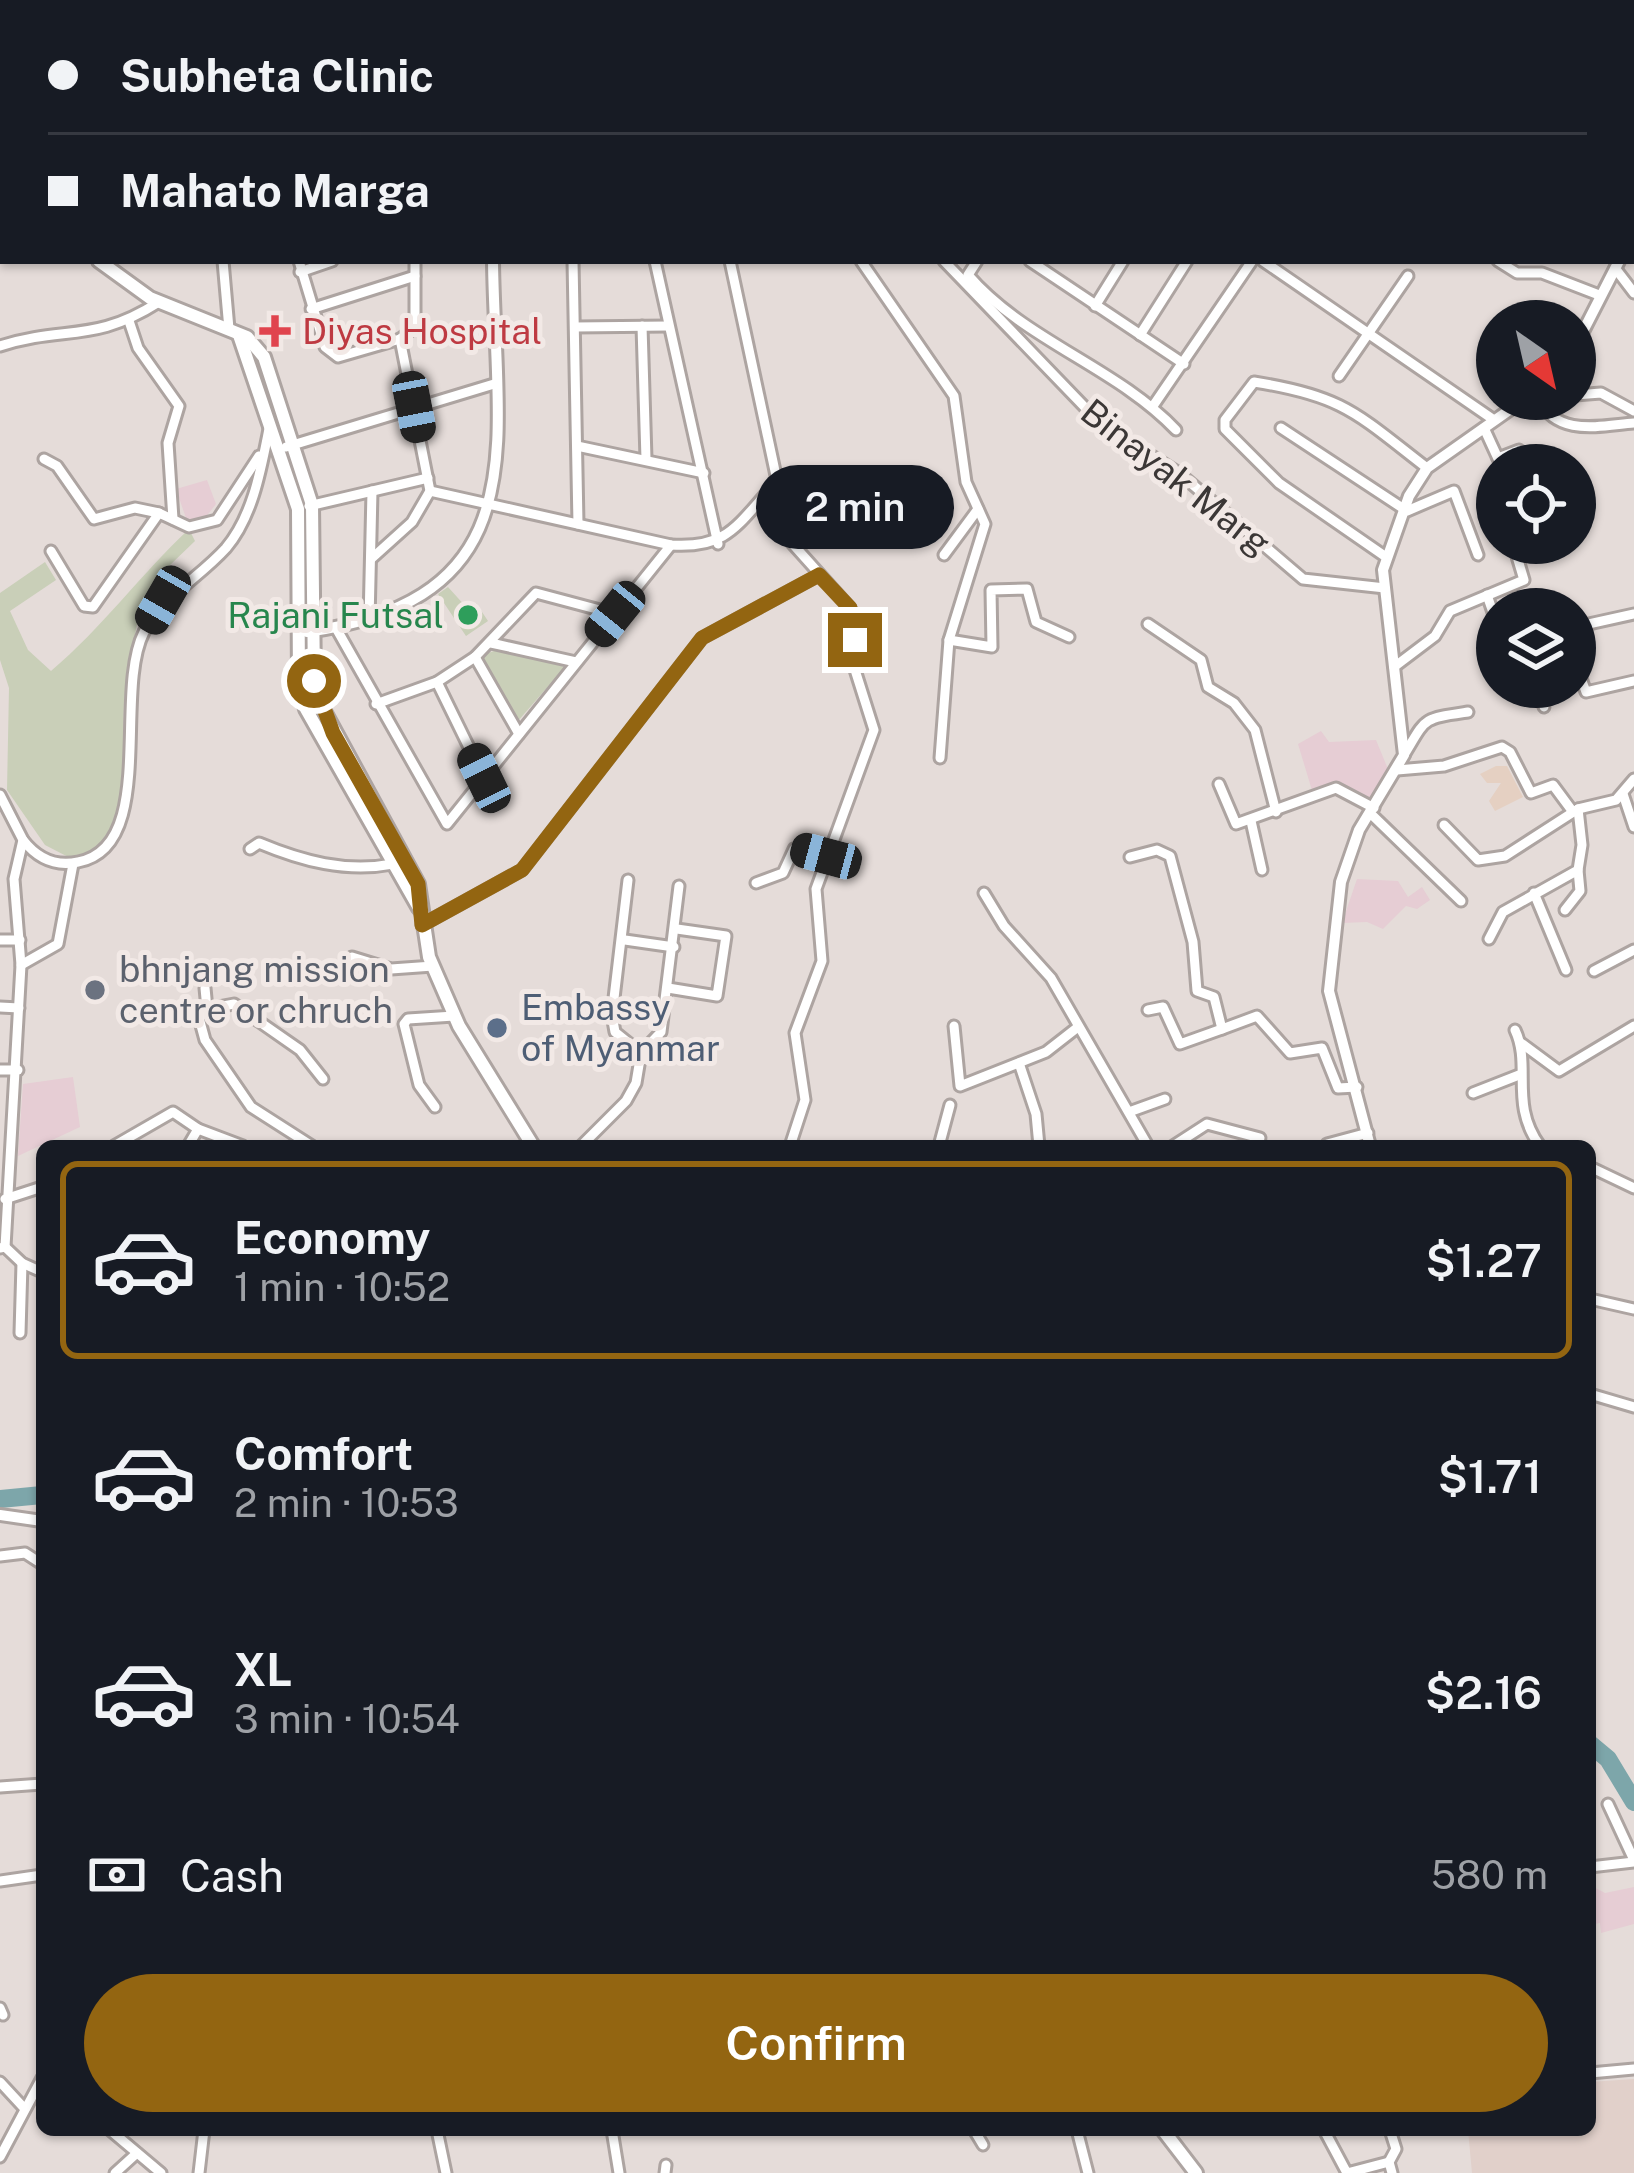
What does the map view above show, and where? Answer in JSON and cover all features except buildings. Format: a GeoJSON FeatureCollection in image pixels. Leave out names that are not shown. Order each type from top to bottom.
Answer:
{"type":"FeatureCollection","features":[{"type":"Feature","properties":{"kind":"main road"},"geometry":{"type":"LineString","coordinates":[[102,264],[159,302],[234,332],[264,357],[305,507],[305,633],[320,704],[358,794],[419,908]]}},
{"type":"Feature","properties":{"kind":"main road"},"geometry":{"type":"LineString","coordinates":[[358,794],[418,884],[433,966],[454,1016],[529,1140]]}},
{"type":"Feature","properties":{"kind":"main road"},"geometry":{"type":"LineString","coordinates":[[1168,2136],[1196,2173]]}},
{"type":"Feature","properties":{"kind":"street"},"geometry":{"type":"LineString","coordinates":[[223,264],[234,332]]}},
{"type":"Feature","properties":{"kind":"street"},"geometry":{"type":"LineString","coordinates":[[299,266],[331,356],[400,339],[416,327],[415,264]]}},
{"type":"Feature","properties":{"kind":"street"},"geometry":{"type":"LineString","coordinates":[[305,633],[370,622],[413,604],[463,559],[498,478],[493,264]]}},
{"type":"Feature","properties":{"kind":"street"},"geometry":{"type":"LineString","coordinates":[[573,264],[578,524]]}},
{"type":"Feature","properties":{"kind":"street"},"geometry":{"type":"LineString","coordinates":[[656,264],[718,544]]}},
{"type":"Feature","properties":{"kind":"street"},"geometry":{"type":"LineString","coordinates":[[731,264],[790,541],[850,608],[856,624],[850,654],[874,730],[816,889],[822,961],[795,1034],[805,1100],[792,1140]]}},
{"type":"Feature","properties":{"kind":"street"},"geometry":{"type":"LineString","coordinates":[[863,264],[954,396],[962,466],[986,533],[962,586],[950,640],[940,758]]}},
{"type":"Feature","properties":{"kind":"street","name":"Binayak Marg"},"geometry":{"type":"LineString","coordinates":[[947,264],[1100,423],[1179,472],[1304,579],[1385,588]]}},
{"type":"Feature","properties":{"kind":"street"},"geometry":{"type":"LineString","coordinates":[[975,264],[968,275],[991,299],[1153,406],[1176,430]]}},
{"type":"Feature","properties":{"kind":"street"},"geometry":{"type":"LineString","coordinates":[[1095,306],[1121,264]]}},
{"type":"Feature","properties":{"kind":"street"},"geometry":{"type":"LineString","coordinates":[[1139,335],[1185,264]]}},
{"type":"Feature","properties":{"kind":"street"},"geometry":{"type":"LineString","coordinates":[[1153,406],[1250,264]]}},
{"type":"Feature","properties":{"kind":"street"},"geometry":{"type":"LineString","coordinates":[[1267,264],[1489,424],[1495,444]]}},
{"type":"Feature","properties":{"kind":"street"},"geometry":{"type":"LineString","coordinates":[[1503,264],[1517,273],[1542,273],[1600,295]]}},
{"type":"Feature","properties":{"kind":"street"},"geometry":{"type":"LineString","coordinates":[[1596,303],[1617,264],[1634,292]]}},
{"type":"Feature","properties":{"kind":"street"},"geometry":{"type":"LineString","coordinates":[[1046,266],[1095,306],[1184,364]]}},
{"type":"Feature","properties":{"kind":"street"},"geometry":{"type":"LineString","coordinates":[[311,309],[415,275]]}},
{"type":"Feature","properties":{"kind":"street"},"geometry":{"type":"LineString","coordinates":[[1339,376],[1408,276]]}},
{"type":"Feature","properties":{"kind":"street"},"geometry":{"type":"LineString","coordinates":[[0,346],[34,336],[96,333],[129,321],[159,302]]}},
{"type":"Feature","properties":{"kind":"street"},"geometry":{"type":"LineString","coordinates":[[129,321],[138,348],[179,406],[168,443],[173,519]]}},
{"type":"Feature","properties":{"kind":"street"},"geometry":{"type":"LineString","coordinates":[[642,326],[646,459]]}},
{"type":"Feature","properties":{"kind":"street"},"geometry":{"type":"LineString","coordinates":[[575,327],[668,326]]}},
{"type":"Feature","properties":{"kind":"street"},"geometry":{"type":"LineString","coordinates":[[371,559],[412,522],[429,484],[400,339]]}},
{"type":"Feature","properties":{"kind":"street"},"geometry":{"type":"LineString","coordinates":[[1386,556],[1279,483],[1226,429],[1225,420],[1254,382],[1317,392],[1348,406],[1427,468]]}},
{"type":"Feature","properties":{"kind":"street"},"geometry":{"type":"LineString","coordinates":[[288,446],[494,384]]}},
{"type":"Feature","properties":{"kind":"street"},"geometry":{"type":"LineString","coordinates":[[1596,393],[1634,411]]}},
{"type":"Feature","properties":{"kind":"street"},"geometry":{"type":"LineString","coordinates":[[1,802],[39,857],[73,864],[113,844],[126,812],[128,695],[141,638],[163,600],[224,551],[244,524],[278,418]]}},
{"type":"Feature","properties":{"kind":"street"},"geometry":{"type":"LineString","coordinates":[[1404,755],[1385,588],[1386,556],[1407,511],[1408,496],[1427,468],[1495,420]]}},
{"type":"Feature","properties":{"kind":"street"},"geometry":{"type":"LineString","coordinates":[[1556,420],[1595,429],[1634,423]]}},
{"type":"Feature","properties":{"kind":"street"},"geometry":{"type":"LineString","coordinates":[[1281,428],[1407,511]]}},
{"type":"Feature","properties":{"kind":"street"},"geometry":{"type":"LineString","coordinates":[[578,446],[704,473]]}},
{"type":"Feature","properties":{"kind":"street"},"geometry":{"type":"LineString","coordinates":[[44,459],[57,466],[94,519],[135,508],[189,527],[217,520],[266,447]]}},
{"type":"Feature","properties":{"kind":"street"},"geometry":{"type":"LineString","coordinates":[[305,507],[429,484],[671,545],[718,544],[776,484]]}},
{"type":"Feature","properties":{"kind":"street"},"geometry":{"type":"LineString","coordinates":[[1407,511],[1450,489],[1476,550]]}},
{"type":"Feature","properties":{"kind":"street"},"geometry":{"type":"LineString","coordinates":[[370,622],[372,491]]}},
{"type":"Feature","properties":{"kind":"street"},"geometry":{"type":"LineString","coordinates":[[944,555],[978,509]]}},
{"type":"Feature","properties":{"kind":"street"},"geometry":{"type":"LineString","coordinates":[[51,551],[88,609],[159,513]]}},
{"type":"Feature","properties":{"kind":"street"},"geometry":{"type":"LineString","coordinates":[[337,628],[447,824],[671,545]]}},
{"type":"Feature","properties":{"kind":"street"},"geometry":{"type":"LineString","coordinates":[[1504,588],[1524,580],[1519,564]]}},
{"type":"Feature","properties":{"kind":"street"},"geometry":{"type":"LineString","coordinates":[[422,925],[522,870],[702,638],[819,575]]}},
{"type":"Feature","properties":{"kind":"street"},"geometry":{"type":"LineString","coordinates":[[950,640],[992,647],[991,590],[1027,589],[1036,622],[1069,637]]}},
{"type":"Feature","properties":{"kind":"street"},"geometry":{"type":"LineString","coordinates":[[376,704],[437,682],[475,656],[536,593],[615,614]]}},
{"type":"Feature","properties":{"kind":"street"},"geometry":{"type":"LineString","coordinates":[[1394,667],[1435,636],[1450,611],[1476,600]]}},
{"type":"Feature","properties":{"kind":"street"},"geometry":{"type":"LineString","coordinates":[[1596,622],[1634,614]]}},
{"type":"Feature","properties":{"kind":"street"},"geometry":{"type":"LineString","coordinates":[[1148,624],[1201,660],[1208,687],[1248,717],[1276,812]]}},
{"type":"Feature","properties":{"kind":"street"},"geometry":{"type":"LineString","coordinates":[[491,643],[576,662]]}},
{"type":"Feature","properties":{"kind":"street"},"geometry":{"type":"LineString","coordinates":[[475,656],[519,734]]}},
{"type":"Feature","properties":{"kind":"street"},"geometry":{"type":"LineString","coordinates":[[1596,690],[1634,681]]}},
{"type":"Feature","properties":{"kind":"street"},"geometry":{"type":"LineString","coordinates":[[437,682],[484,778]]}},
{"type":"Feature","properties":{"kind":"street"},"geometry":{"type":"LineString","coordinates":[[1369,1140],[1329,991],[1341,882],[1413,730],[1426,718],[1468,712]]}},
{"type":"Feature","properties":{"kind":"street"},"geometry":{"type":"LineString","coordinates":[[1396,770],[1444,766],[1502,747],[1510,752],[1531,793],[1553,785],[1575,810],[1580,891],[1564,910]]}},
{"type":"Feature","properties":{"kind":"street"},"geometry":{"type":"LineString","coordinates":[[1444,825],[1482,861],[1504,856],[1575,810],[1623,794],[1634,779]]}},
{"type":"Feature","properties":{"kind":"street"},"geometry":{"type":"LineString","coordinates":[[1219,784],[1232,822],[1251,821],[1336,788],[1372,811],[1461,901]]}},
{"type":"Feature","properties":{"kind":"street"},"geometry":{"type":"LineString","coordinates":[[1623,794],[1634,827]]}},
{"type":"Feature","properties":{"kind":"street"},"geometry":{"type":"LineString","coordinates":[[1251,821],[1262,870]]}},
{"type":"Feature","properties":{"kind":"street"},"geometry":{"type":"LineString","coordinates":[[23,840],[14,879],[21,965],[18,1070],[3,1247],[36,1269]]}},
{"type":"Feature","properties":{"kind":"street"},"geometry":{"type":"LineString","coordinates":[[250,849],[259,843],[308,861],[353,868],[393,864]]}},
{"type":"Feature","properties":{"kind":"street"},"geometry":{"type":"LineString","coordinates":[[756,883],[784,873],[794,849],[826,856]]}},
{"type":"Feature","properties":{"kind":"street"},"geometry":{"type":"LineString","coordinates":[[1130,857],[1156,850],[1170,856],[1193,942],[1197,991],[1214,997],[1222,1029]]}},
{"type":"Feature","properties":{"kind":"street"},"geometry":{"type":"LineString","coordinates":[[21,965],[58,944],[73,864]]}},
{"type":"Feature","properties":{"kind":"street"},"geometry":{"type":"LineString","coordinates":[[1489,939],[1503,912],[1578,870]]}},
{"type":"Feature","properties":{"kind":"street"},"geometry":{"type":"LineString","coordinates":[[0,878],[14,879]]}},
{"type":"Feature","properties":{"kind":"street"},"geometry":{"type":"LineString","coordinates":[[628,880],[625,940],[612,1016],[615,1032],[640,1053]]}},
{"type":"Feature","properties":{"kind":"street"},"geometry":{"type":"LineString","coordinates":[[587,1140],[626,1101],[636,1083],[640,1053],[661,1032],[679,886]]}},
{"type":"Feature","properties":{"kind":"street"},"geometry":{"type":"LineString","coordinates":[[984,892],[1004,926],[1051,978],[1145,1140]]}},
{"type":"Feature","properties":{"kind":"street"},"geometry":{"type":"LineString","coordinates":[[1534,892],[1566,970]]}},
{"type":"Feature","properties":{"kind":"street"},"geometry":{"type":"LineString","coordinates":[[668,988],[717,996],[726,936],[677,929]]}},
{"type":"Feature","properties":{"kind":"street"},"geometry":{"type":"LineString","coordinates":[[0,940],[20,940]]}},
{"type":"Feature","properties":{"kind":"street"},"geometry":{"type":"LineString","coordinates":[[625,940],[674,947]]}},
{"type":"Feature","properties":{"kind":"street"},"geometry":{"type":"LineString","coordinates":[[1594,971],[1634,950]]}},
{"type":"Feature","properties":{"kind":"street"},"geometry":{"type":"LineString","coordinates":[[352,957],[391,969],[433,966]]}},
{"type":"Feature","properties":{"kind":"street"},"geometry":{"type":"LineString","coordinates":[[205,988],[207,1010]]}},
{"type":"Feature","properties":{"kind":"street"},"geometry":{"type":"LineString","coordinates":[[303,1140],[251,1107],[198,1030],[199,1018],[207,1010],[234,1004],[300,1050],[323,1079]]}},
{"type":"Feature","properties":{"kind":"street"},"geometry":{"type":"LineString","coordinates":[[0,1007],[19,1008]]}},
{"type":"Feature","properties":{"kind":"street"},"geometry":{"type":"LineString","coordinates":[[1148,1010],[1163,1007],[1180,1044],[1257,1016],[1290,1053],[1322,1048],[1338,1088],[1357,1087]]}},
{"type":"Feature","properties":{"kind":"street"},"geometry":{"type":"LineString","coordinates":[[435,1107],[418,1085],[404,1024],[408,1019],[454,1016]]}},
{"type":"Feature","properties":{"kind":"street"},"geometry":{"type":"LineString","coordinates":[[954,1026],[960,1086],[1046,1052],[1078,1027]]}},
{"type":"Feature","properties":{"kind":"street"},"geometry":{"type":"LineString","coordinates":[[1521,1043],[1559,1071],[1634,1026]]}},
{"type":"Feature","properties":{"kind":"street"},"geometry":{"type":"LineString","coordinates":[[1515,1030],[1521,1043],[1519,1075],[1527,1122],[1537,1140]]}},
{"type":"Feature","properties":{"kind":"street"},"geometry":{"type":"LineString","coordinates":[[1019,1063],[1036,1114],[1038,1140]]}},
{"type":"Feature","properties":{"kind":"street"},"geometry":{"type":"LineString","coordinates":[[0,1070],[18,1070]]}},
{"type":"Feature","properties":{"kind":"street"},"geometry":{"type":"LineString","coordinates":[[1473,1093],[1519,1075]]}},
{"type":"Feature","properties":{"kind":"street"},"geometry":{"type":"LineString","coordinates":[[1129,1112],[1165,1099]]}},
{"type":"Feature","properties":{"kind":"street"},"geometry":{"type":"LineString","coordinates":[[941,1140],[950,1105]]}},
{"type":"Feature","properties":{"kind":"street"},"geometry":{"type":"LineString","coordinates":[[124,1140],[169,1112],[226,1140]]}},
{"type":"Feature","properties":{"kind":"street"},"geometry":{"type":"LineString","coordinates":[[1182,1140],[1207,1124],[1260,1138]]}},
{"type":"Feature","properties":{"kind":"street"},"geometry":{"type":"LineString","coordinates":[[192,1140],[198,1130]]}},
{"type":"Feature","properties":{"kind":"street"},"geometry":{"type":"LineString","coordinates":[[0,1136],[15,1137]]}},
{"type":"Feature","properties":{"kind":"street"},"geometry":{"type":"LineString","coordinates":[[1596,1170],[1634,1188]]}},
{"type":"Feature","properties":{"kind":"street"},"geometry":{"type":"LineString","coordinates":[[5,1198],[36,1189]]}},
{"type":"Feature","properties":{"kind":"street"},"geometry":{"type":"LineString","coordinates":[[20,1333],[22,1263]]}},
{"type":"Feature","properties":{"kind":"street"},"geometry":{"type":"LineString","coordinates":[[1596,1300],[1634,1309]]}},
{"type":"Feature","properties":{"kind":"street"},"geometry":{"type":"LineString","coordinates":[[1596,1397],[1618,1406],[1634,1406]]}},
{"type":"Feature","properties":{"kind":"street"},"geometry":{"type":"LineString","coordinates":[[0,1515],[36,1519]]}},
{"type":"Feature","properties":{"kind":"street"},"geometry":{"type":"LineString","coordinates":[[0,1556],[25,1553],[36,1560]]}},
{"type":"Feature","properties":{"kind":"street"},"geometry":{"type":"LineString","coordinates":[[0,1787],[36,1784]]}},
{"type":"Feature","properties":{"kind":"street"},"geometry":{"type":"LineString","coordinates":[[1596,1867],[1634,1861],[1609,1804]]}},
{"type":"Feature","properties":{"kind":"street"},"geometry":{"type":"LineString","coordinates":[[0,1881],[36,1876]]}},
{"type":"Feature","properties":{"kind":"street"},"geometry":{"type":"LineString","coordinates":[[1596,2072],[1634,2069]]}},
{"type":"Feature","properties":{"kind":"street"},"geometry":{"type":"LineString","coordinates":[[0,2082],[26,2109]]}},
{"type":"Feature","properties":{"kind":"street"},"geometry":{"type":"LineString","coordinates":[[0,2157],[36,2091]]}},
{"type":"Feature","properties":{"kind":"street"},"geometry":{"type":"LineString","coordinates":[[117,2136],[161,2173]]}},
{"type":"Feature","properties":{"kind":"street"},"geometry":{"type":"LineString","coordinates":[[199,2173],[203,2136]]}},
{"type":"Feature","properties":{"kind":"street"},"geometry":{"type":"LineString","coordinates":[[438,2136],[446,2173]]}},
{"type":"Feature","properties":{"kind":"street"},"geometry":{"type":"LineString","coordinates":[[613,2136],[619,2173]]}},
{"type":"Feature","properties":{"kind":"street"},"geometry":{"type":"LineString","coordinates":[[977,2136],[982,2145]]}},
{"type":"Feature","properties":{"kind":"street"},"geometry":{"type":"LineString","coordinates":[[1079,2136],[1088,2173]]}},
{"type":"Feature","properties":{"kind":"street"},"geometry":{"type":"LineString","coordinates":[[1327,2136],[1348,2173],[1390,2168],[1396,2149],[1392,2136]]}},
{"type":"Feature","properties":{"kind":"street"},"geometry":{"type":"LineString","coordinates":[[115,2173],[137,2153]]}},
{"type":"Feature","properties":{"kind":"shaded area"},"geometry":{"type":"Polygon","coordinates":[[[207,480],[216,504],[201,523],[188,524],[176,489],[207,480]]]}},
{"type":"Feature","properties":{"kind":"shaded area"},"geometry":{"type":"Polygon","coordinates":[[[1321,731],[1329,742],[1376,740],[1390,774],[1371,799],[1337,785],[1314,797],[1298,744],[1321,731]]]}},
{"type":"Feature","properties":{"kind":"shaded area"},"geometry":{"type":"Polygon","coordinates":[[[1507,766],[1523,797],[1495,811],[1489,801],[1501,783],[1487,783],[1480,774],[1507,766]]]}},
{"type":"Feature","properties":{"kind":"shaded area"},"geometry":{"type":"Polygon","coordinates":[[[1357,879],[1398,881],[1408,897],[1422,887],[1430,900],[1417,909],[1406,906],[1383,929],[1367,922],[1342,923],[1357,879]]]}},
{"type":"Feature","properties":{"kind":"shaded area"},"geometry":{"type":"Polygon","coordinates":[[[73,1077],[80,1127],[52,1140],[36,1140],[36,1148],[18,1156],[23,1084],[73,1077]]]}},
{"type":"Feature","properties":{"kind":"shaded area"},"geometry":{"type":"Polygon","coordinates":[[[1634,1887],[1634,1924],[1601,1933],[1600,1923],[1596,1924],[1596,1888],[1605,1893],[1634,1887]]]}},
{"type":"Feature","properties":{"kind":"shaded area"},"geometry":{"type":"Polygon","coordinates":[[[1634,2079],[1634,2173],[1472,2173],[1469,2136],[1596,2136],[1596,2082],[1634,2079]]]}},
{"type":"Feature","properties":{"kind":"green space"},"geometry":{"type":"Polygon","coordinates":[[[189,529],[195,541],[169,566],[164,590],[139,612],[124,700],[122,811],[97,852],[74,860],[45,845],[7,790],[9,688],[0,660],[0,593],[45,562],[56,580],[10,611],[28,650],[51,671],[189,529]]]}},
{"type":"Feature","properties":{"kind":"green space","name":"Rajani Futsal"},"geometry":{"type":"Polygon","coordinates":[[[448,587],[467,608],[476,603],[488,621],[466,636],[438,594],[448,587]]]}},
{"type":"Feature","properties":{"kind":"green space"},"geometry":{"type":"Polygon","coordinates":[[[500,649],[565,667],[518,721],[482,661],[485,654],[500,649]]]}},
{"type":"Feature","properties":{"kind":"waterway"},"geometry":{"type":"LineString","coordinates":[[0,1499],[36,1496]]}},
{"type":"Feature","properties":{"kind":"waterway"},"geometry":{"type":"LineString","coordinates":[[1596,1749],[1608,1759],[1634,1802]]}},
{"type":"Feature","properties":{"kind":"place","name":"Diyas Hospital"},"geometry":{"type":"Point","coordinates":[275,331]}},
{"type":"Feature","properties":{"kind":"place","name":"Rajani Futsal"},"geometry":{"type":"Point","coordinates":[468,615]}},
{"type":"Feature","properties":{"kind":"place","name":"bhnjang mission centre or chruch"},"geometry":{"type":"Point","coordinates":[95,990]}},
{"type":"Feature","properties":{"kind":"place","name":"Embassy of Myanmar"},"geometry":{"type":"Point","coordinates":[497,1028]}},
{"type":"Feature","properties":{"kind":"route"},"geometry":{"type":"LineString","coordinates":[[314,681],[333,733],[418,884],[422,925],[522,870],[560,827],[702,638],[819,575],[850,608],[855,640]]}}]}
